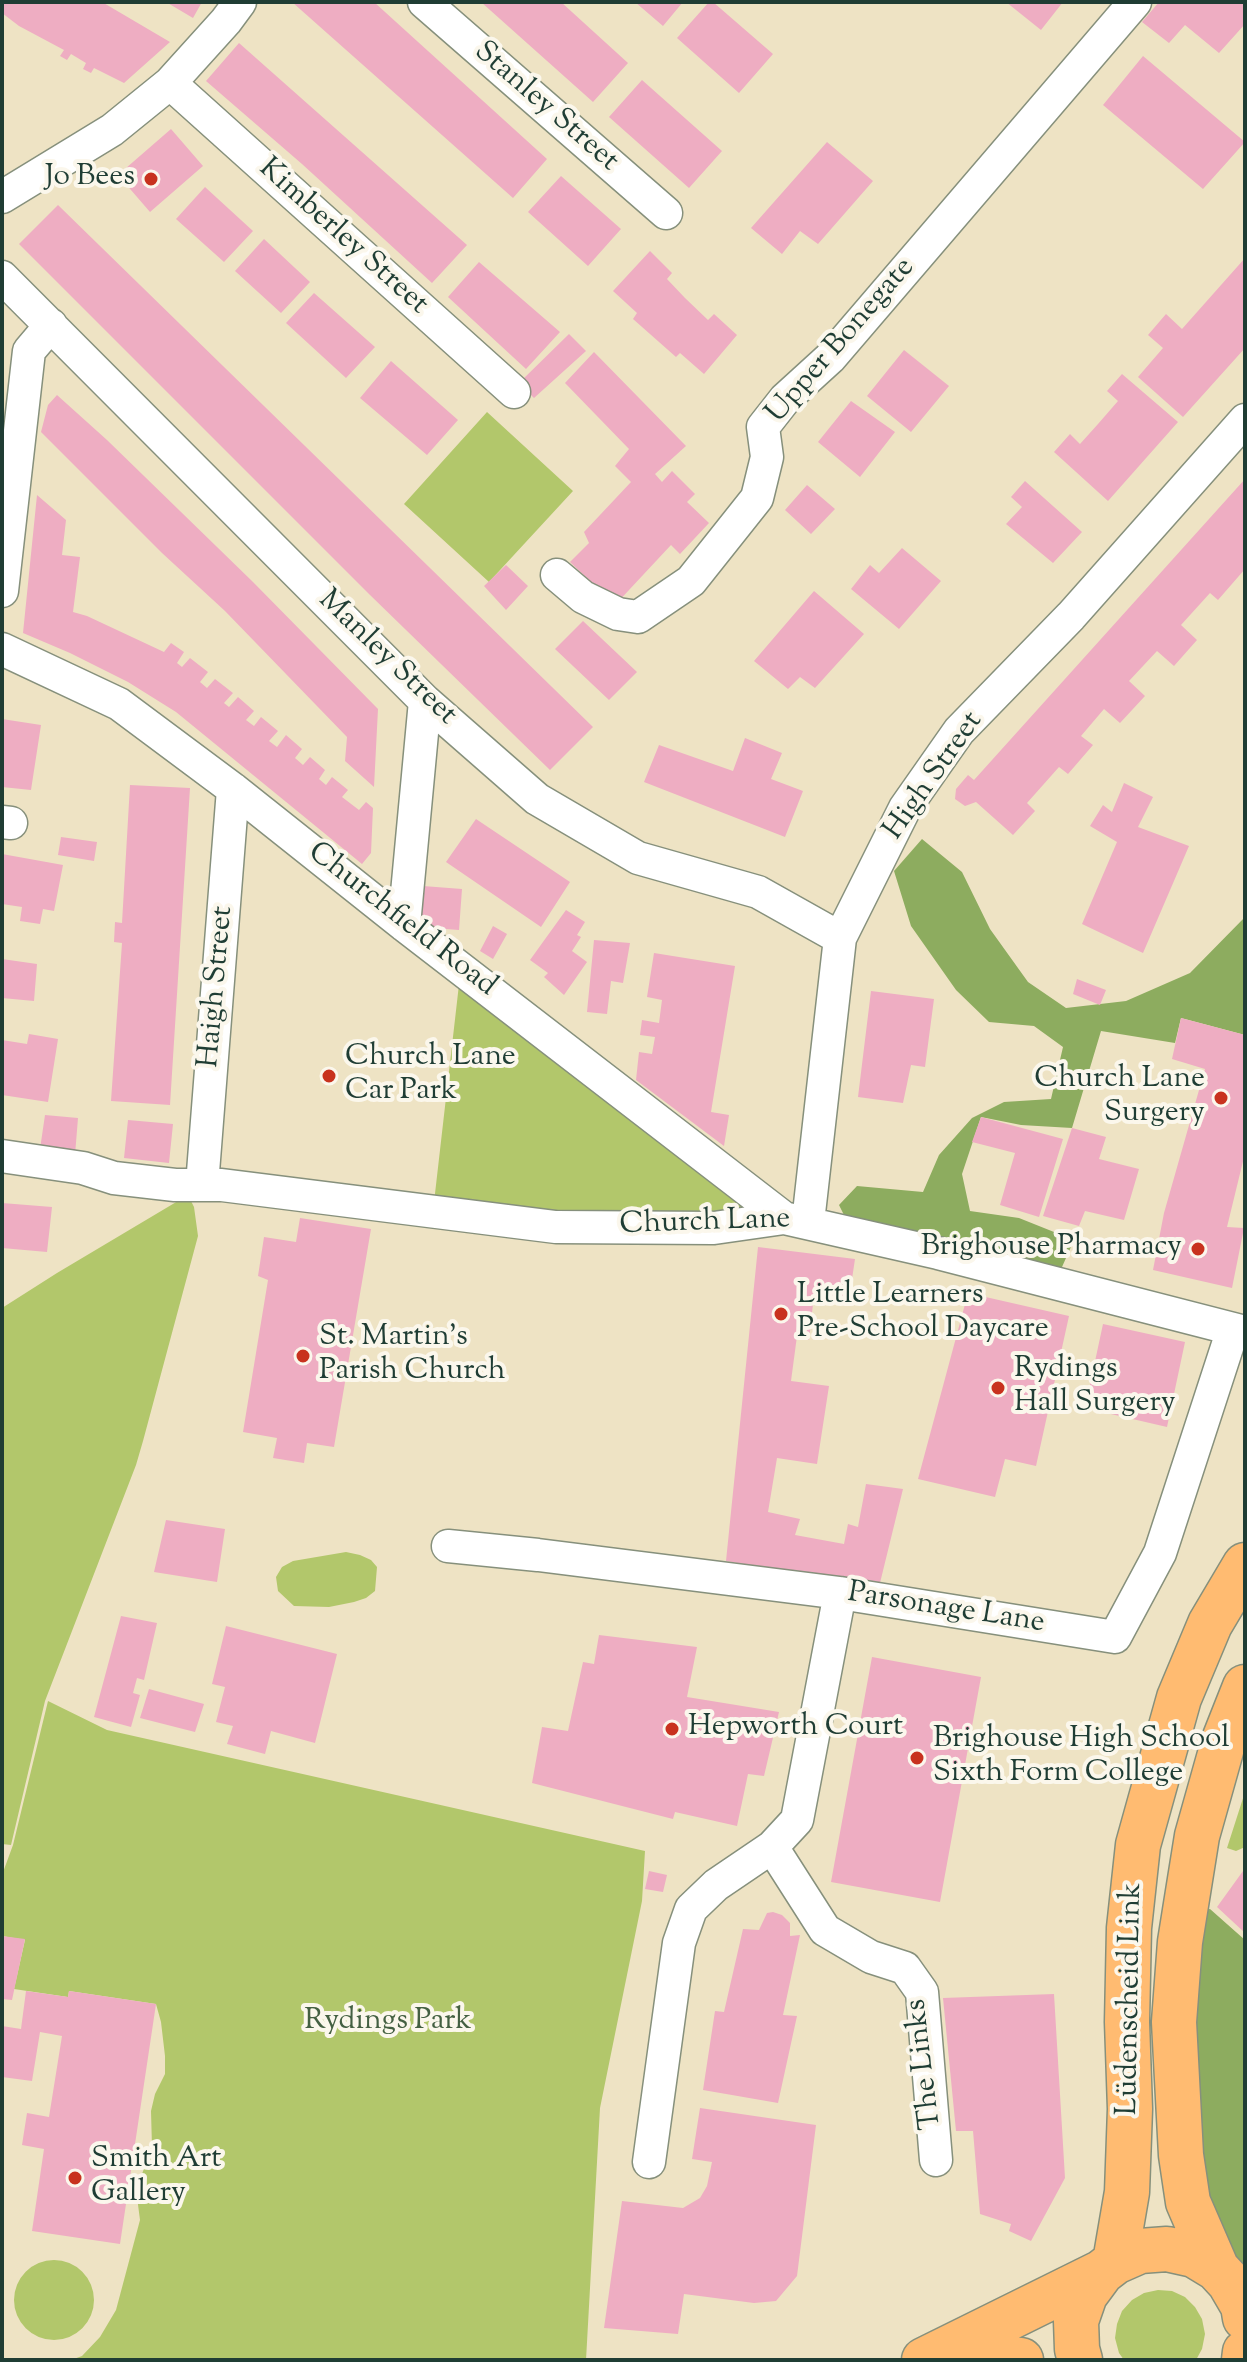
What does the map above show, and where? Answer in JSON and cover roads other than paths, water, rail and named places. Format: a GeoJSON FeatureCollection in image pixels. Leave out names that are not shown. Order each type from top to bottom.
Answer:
{"type":"FeatureCollection","features":[{"type":"Feature","properties":{"kind":"main road","name":"Lüdenscheid Link"},"geometry":{"type":"LineString","coordinates":[[1109,2267],[1127,2192],[1129,1928],[1138,1845],[1179,1698],[1210,1624],[1245,1565]]}},
{"type":"Feature","properties":{"kind":"main road","name":"Lüdenscheid Link"},"geometry":{"type":"LineString","coordinates":[[1234,2287],[1188,2202],[1180,2140],[1174,2022],[1180,1942],[1197,1836],[1224,1740],[1245,1687]]}},
{"type":"Feature","properties":{"kind":"main road"},"geometry":{"type":"LineString","coordinates":[[924,2360],[1140,2251],[1167,2249],[1194,2255],[1234,2287]]}},
{"type":"Feature","properties":{"kind":"main road"},"geometry":{"type":"LineString","coordinates":[[1080,2360],[1076,2321],[1085,2295],[1109,2267]]}},
{"type":"Feature","properties":{"kind":"main road"},"geometry":{"type":"LineString","coordinates":[[1244,2359],[1245,2352]]}},
{"type":"Feature","properties":{"kind":"main road"},"geometry":{"type":"LineString","coordinates":[[967,2360],[997,2357],[1021,2360]]}},
{"type":"Feature","properties":{"kind":"street"},"geometry":{"type":"LineString","coordinates":[[2,197],[112,130],[170,83],[240,2]]}},
{"type":"Feature","properties":{"kind":"street","name":"Stanley Street"},"geometry":{"type":"LineString","coordinates":[[424,2],[666,213]]}},
{"type":"Feature","properties":{"kind":"street","name":"Upper Bonegate"},"geometry":{"type":"LineString","coordinates":[[557,575],[583,597],[618,614],[638,617],[691,581],[757,498],[767,457],[763,427],[785,399],[830,358],[1135,2]]}},
{"type":"Feature","properties":{"kind":"street","name":"Kimberley Street"},"geometry":{"type":"LineString","coordinates":[[170,83],[514,392]]}},
{"type":"Feature","properties":{"kind":"street","name":"Manley Street"},"geometry":{"type":"LineString","coordinates":[[2,277],[425,701],[537,799],[638,858],[758,892],[840,938]]}},
{"type":"Feature","properties":{"kind":"street"},"geometry":{"type":"LineString","coordinates":[[2,591],[29,351],[51,325]]}},
{"type":"Feature","properties":{"kind":"street","name":"High Street"},"geometry":{"type":"LineString","coordinates":[[796,1220],[840,938],[905,808],[959,731],[1071,616],[1245,420]]}},
{"type":"Feature","properties":{"kind":"street","name":"Churchfield Road"},"geometry":{"type":"LineString","coordinates":[[2,649],[119,704],[233,789],[404,925],[796,1220]]}},
{"type":"Feature","properties":{"kind":"street"},"geometry":{"type":"LineString","coordinates":[[404,925],[425,701]]}},
{"type":"Feature","properties":{"kind":"street","name":"Haigh Street"},"geometry":{"type":"LineString","coordinates":[[202,1185],[233,789]]}},
{"type":"Feature","properties":{"kind":"street","name":"Church Lane"},"geometry":{"type":"LineString","coordinates":[[2,1156],[83,1168],[114,1178],[290,1192],[556,1227],[714,1228],[796,1220],[1239,1330]]}},
{"type":"Feature","properties":{"kind":"street","name":"Parsonage Lane"},"geometry":{"type":"LineString","coordinates":[[448,1546],[840,1593],[1115,1637],[1160,1553],[1239,1330]]}},
{"type":"Feature","properties":{"kind":"street"},"geometry":{"type":"LineString","coordinates":[[649,2162],[679,1943],[691,1909],[716,1885],[772,1847],[797,1820],[840,1593]]}},
{"type":"Feature","properties":{"kind":"street","name":"The Links"},"geometry":{"type":"LineString","coordinates":[[772,1847],[825,1930],[871,1957],[905,1968],[922,1992],[936,2160]]}},
{"type":"Feature","properties":{"kind":"place","name":"Jo Bees"},"geometry":{"type":"Point","coordinates":[151,179]}},
{"type":"Feature","properties":{"kind":"place","name":"Church Lane Car Park"},"geometry":{"type":"Point","coordinates":[329,1076]}},
{"type":"Feature","properties":{"kind":"place","name":"Church Lane Surgery"},"geometry":{"type":"Point","coordinates":[1221,1098]}},
{"type":"Feature","properties":{"kind":"place","name":"Brighouse Pharmacy"},"geometry":{"type":"Point","coordinates":[1198,1249]}},
{"type":"Feature","properties":{"kind":"place","name":"Little Learners Pre-School Daycare"},"geometry":{"type":"Point","coordinates":[781,1314]}},
{"type":"Feature","properties":{"kind":"place","name":"St. Martin's Parish Church"},"geometry":{"type":"Point","coordinates":[303,1356]}},
{"type":"Feature","properties":{"kind":"place","name":"Rydings Hall Surgery"},"geometry":{"type":"Point","coordinates":[998,1388]}},
{"type":"Feature","properties":{"kind":"place","name":"Hepworth Court"},"geometry":{"type":"Point","coordinates":[672,1729]}},
{"type":"Feature","properties":{"kind":"place","name":"Brighouse High School Sixth Form College"},"geometry":{"type":"Point","coordinates":[917,1758]}},
{"type":"Feature","properties":{"kind":"place","name":"Smith Art Gallery"},"geometry":{"type":"Point","coordinates":[75,2178]}},
{"type":"Feature","properties":{"kind":"park label","name":"Rydings Park"},"geometry":{"type":"Point","coordinates":[388,2023]}}]}
